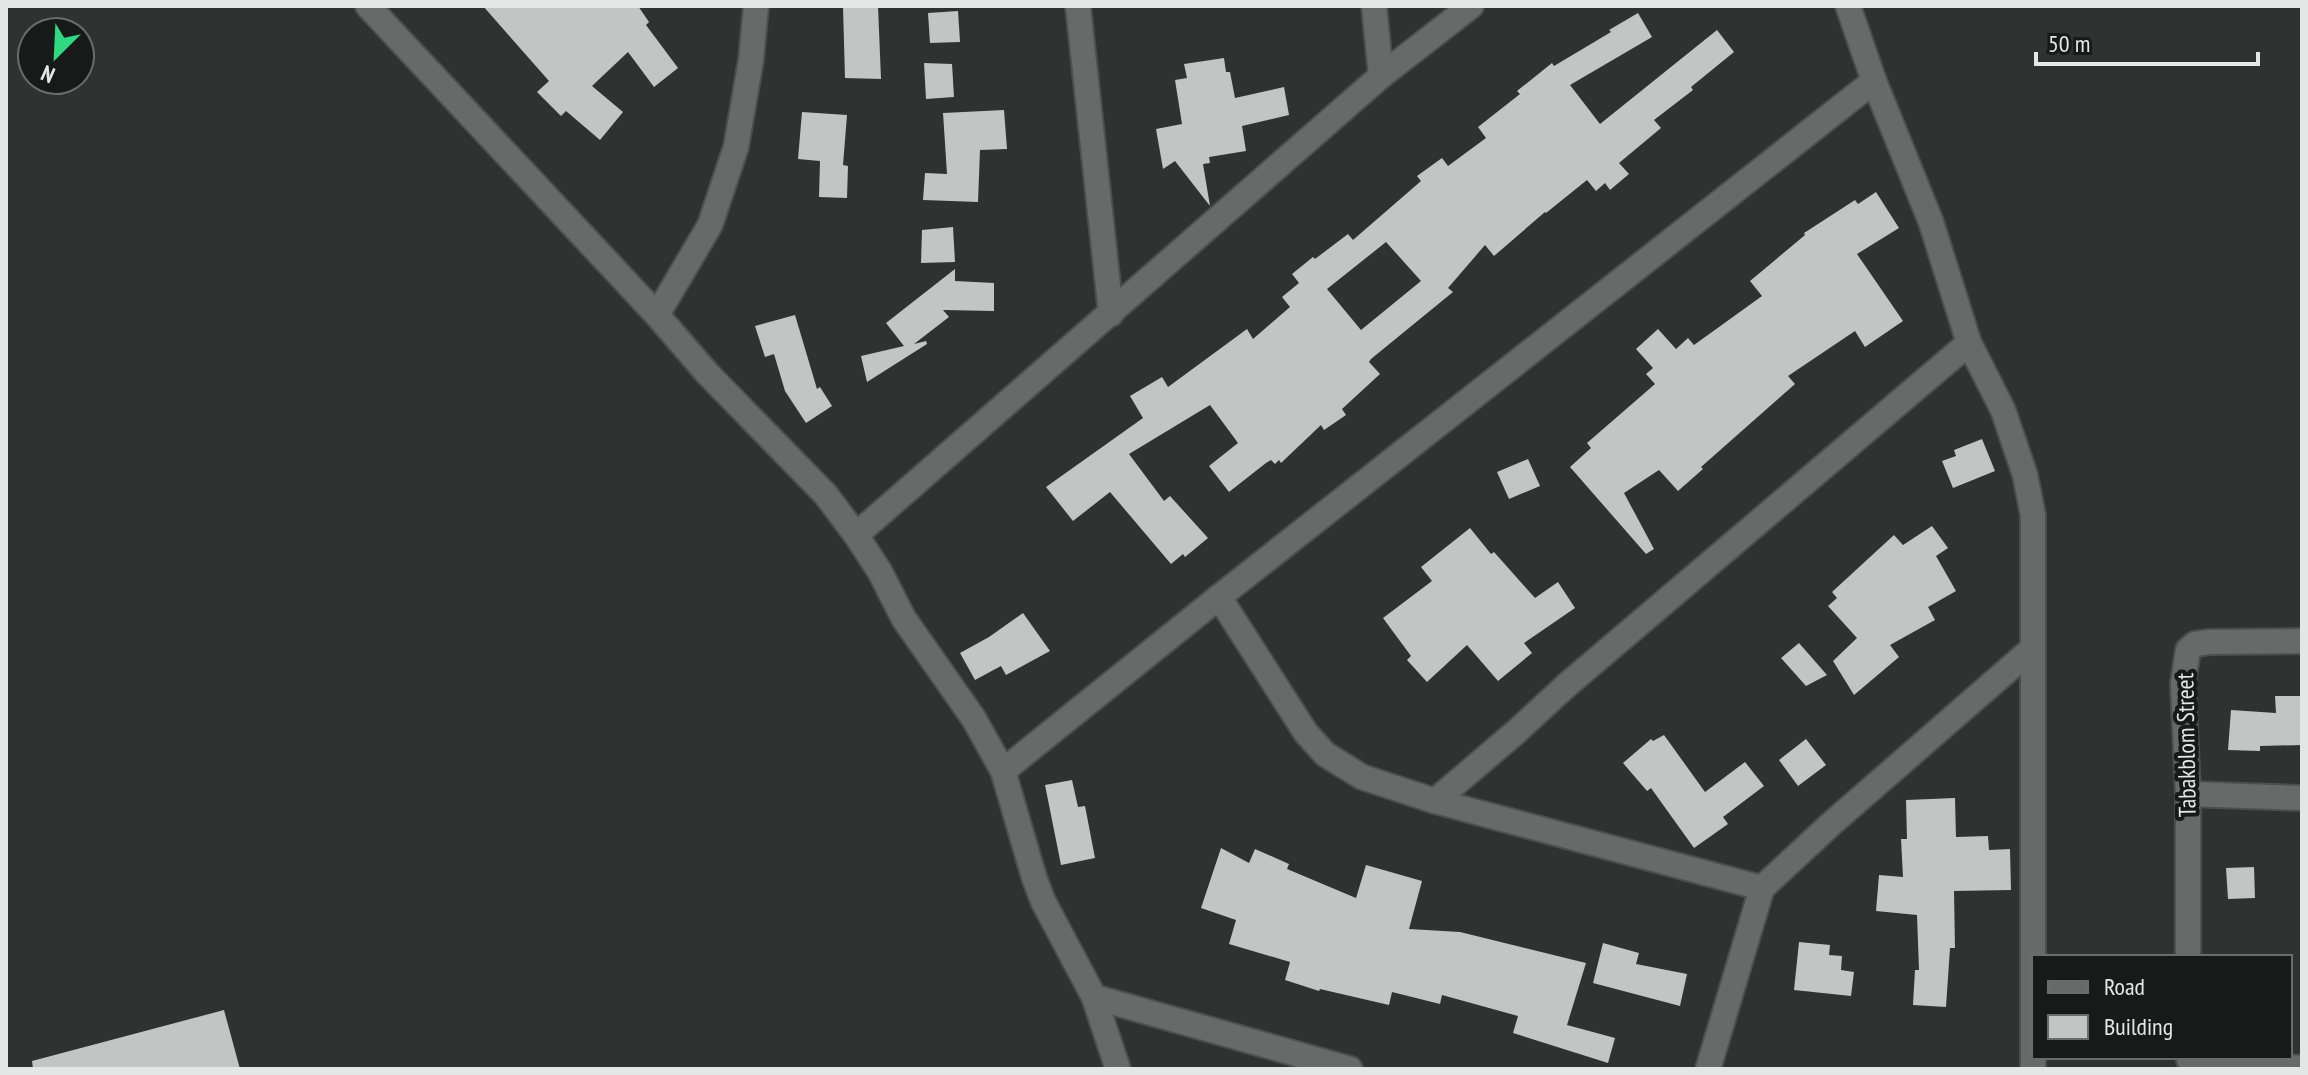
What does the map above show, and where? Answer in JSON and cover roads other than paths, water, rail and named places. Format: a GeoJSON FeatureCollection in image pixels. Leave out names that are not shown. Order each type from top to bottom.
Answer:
{"type":"FeatureCollection","features":[{"type":"Feature","properties":{"kind":"street"},"geometry":{"type":"LineString","coordinates":[[368,6],[657,315],[707,373],[826,495],[856,535],[880,572],[904,619],[974,719],[1003,771],[1043,901],[1094,997],[1118,1069]]}},
{"type":"Feature","properties":{"kind":"street"},"geometry":{"type":"LineString","coordinates":[[657,315],[710,225],[736,147],[751,60],[756,6]]}},
{"type":"Feature","properties":{"kind":"street"},"geometry":{"type":"LineString","coordinates":[[1078,6],[1111,314]]}},
{"type":"Feature","properties":{"kind":"street"},"geometry":{"type":"LineString","coordinates":[[1374,6],[1381,76]]}},
{"type":"Feature","properties":{"kind":"street"},"geometry":{"type":"LineString","coordinates":[[856,535],[1381,76],[1471,6]]}},
{"type":"Feature","properties":{"kind":"street"},"geometry":{"type":"LineString","coordinates":[[1848,6],[1874,81],[1931,222],[1969,343],[2003,410],[2025,475],[2033,515],[2033,955]]}},
{"type":"Feature","properties":{"kind":"street"},"geometry":{"type":"LineString","coordinates":[[1003,771],[1874,81]]}},
{"type":"Feature","properties":{"kind":"street"},"geometry":{"type":"LineString","coordinates":[[1435,801],[1969,343]]}},
{"type":"Feature","properties":{"kind":"street"},"geometry":{"type":"LineString","coordinates":[[1219,597],[1306,733],[1325,754],[1362,777],[1435,801],[1762,888]]}},
{"type":"Feature","properties":{"kind":"street","name":"Tabakblom Street"},"geometry":{"type":"LineString","coordinates":[[2188,955],[2188,794],[2183,683],[2188,650],[2195,644],[2210,642],[2302,641]]}},
{"type":"Feature","properties":{"kind":"street"},"geometry":{"type":"LineString","coordinates":[[1708,1069],[1762,888],[2033,648]]}},
{"type":"Feature","properties":{"kind":"street"},"geometry":{"type":"LineString","coordinates":[[2188,794],[2302,798]]}},
{"type":"Feature","properties":{"kind":"street"},"geometry":{"type":"LineString","coordinates":[[1094,997],[1350,1069]]}},
{"type":"Feature","properties":{"kind":"street"},"geometry":{"type":"LineString","coordinates":[[2189,1062],[2302,1068]]}}]}
